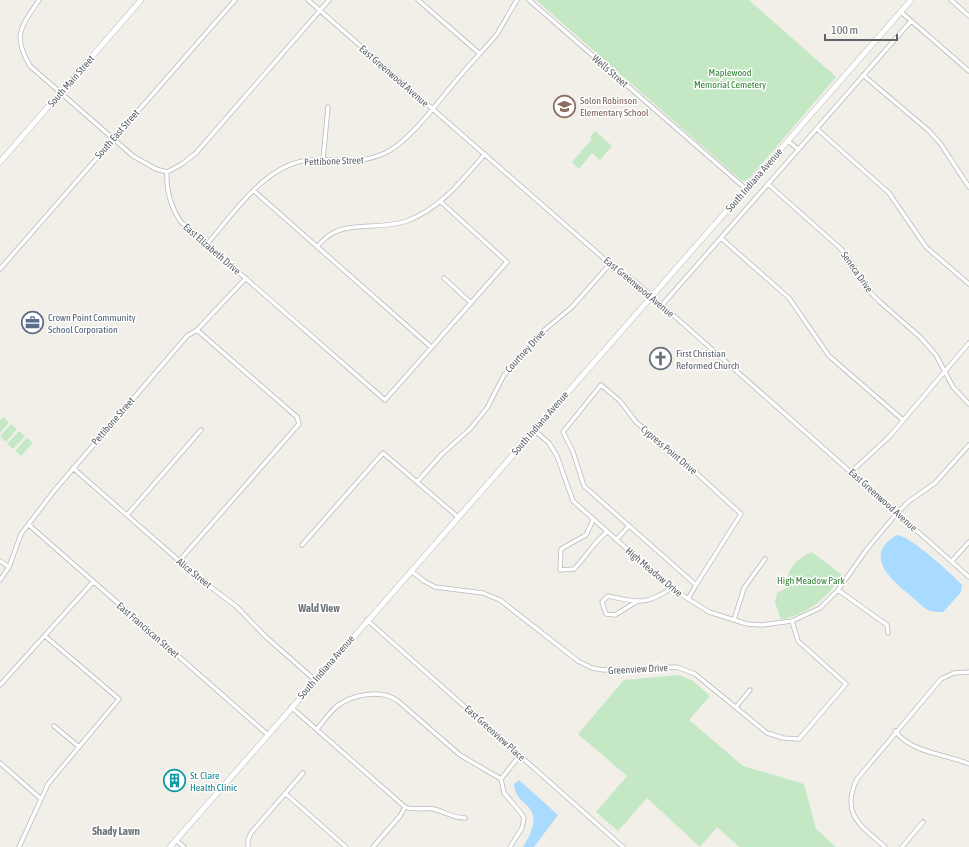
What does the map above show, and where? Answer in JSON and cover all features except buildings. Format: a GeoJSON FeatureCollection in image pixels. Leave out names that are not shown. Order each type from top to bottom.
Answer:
{"type":"FeatureCollection","features":[{"type":"Feature","properties":{"kind":"main road","name":"South Main Street"},"geometry":{"type":"LineString","coordinates":[[0,162],[141,0]]}},
{"type":"Feature","properties":{"kind":"main road","name":"South Indiana Avenue"},"geometry":{"type":"LineString","coordinates":[[170,847],[314,680],[911,0]]}},
{"type":"Feature","properties":{"kind":"street"},"geometry":{"type":"LineString","coordinates":[[39,0],[21,26],[20,40],[22,53],[30,66],[113,139],[144,164],[167,172],[182,164],[196,153],[329,0]]}},
{"type":"Feature","properties":{"kind":"street","name":"South East Street"},"geometry":{"type":"LineString","coordinates":[[0,269],[235,0]]}},
{"type":"Feature","properties":{"kind":"street","name":"East Greenwood Avenue"},"geometry":{"type":"LineString","coordinates":[[308,0],[610,264],[662,305],[969,577]]}},
{"type":"Feature","properties":{"kind":"street"},"geometry":{"type":"LineString","coordinates":[[418,0],[479,53]]}},
{"type":"Feature","properties":{"kind":"street","name":"Pettibone Street"},"geometry":{"type":"LineString","coordinates":[[207,244],[254,191],[274,173],[285,166],[310,160],[351,162],[370,159],[387,153],[407,138],[496,34],[518,0]]}},
{"type":"Feature","properties":{"kind":"street","name":"Wells Street"},"geometry":{"type":"LineString","coordinates":[[529,0],[746,189]]}},
{"type":"Feature","properties":{"kind":"street"},"geometry":{"type":"LineString","coordinates":[[951,0],[969,16]]}},
{"type":"Feature","properties":{"kind":"street"},"geometry":{"type":"LineString","coordinates":[[901,12],[969,71]]}},
{"type":"Feature","properties":{"kind":"street"},"geometry":{"type":"LineString","coordinates":[[662,305],[911,21]]}},
{"type":"Feature","properties":{"kind":"street"},"geometry":{"type":"LineString","coordinates":[[863,76],[928,130],[940,143],[969,187]]}},
{"type":"Feature","properties":{"kind":"street"},"geometry":{"type":"LineString","coordinates":[[323,160],[328,107]]}},
{"type":"Feature","properties":{"kind":"street"},"geometry":{"type":"LineString","coordinates":[[817,128],[889,193],[926,247],[969,284]]}},
{"type":"Feature","properties":{"kind":"street"},"geometry":{"type":"LineString","coordinates":[[788,141],[798,150]]}},
{"type":"Feature","properties":{"kind":"street"},"geometry":{"type":"LineString","coordinates":[[316,247],[335,232],[346,229],[387,226],[407,221],[441,202],[485,154]]}},
{"type":"Feature","properties":{"kind":"street","name":"East Elizabeth Drive"},"geometry":{"type":"LineString","coordinates":[[167,172],[166,188],[174,212],[181,222],[385,400],[431,347]]}},
{"type":"Feature","properties":{"kind":"street","name":"Seneca Drive"},"geometry":{"type":"LineString","coordinates":[[768,184],[840,248],[848,257],[868,290],[920,337],[936,355],[953,387],[969,404]]}},
{"type":"Feature","properties":{"kind":"street"},"geometry":{"type":"LineString","coordinates":[[254,191],[431,347],[507,262],[441,202]]}},
{"type":"Feature","properties":{"kind":"street"},"geometry":{"type":"LineString","coordinates":[[721,238],[790,298],[829,356],[903,420]]}},
{"type":"Feature","properties":{"kind":"street","name":"Courtney Drive"},"geometry":{"type":"LineString","coordinates":[[417,482],[442,454],[470,429],[487,408],[504,375],[542,332],[572,307],[610,264]]}},
{"type":"Feature","properties":{"kind":"street","name":"Pettibone Street"},"geometry":{"type":"LineString","coordinates":[[0,580],[8,567],[19,539],[54,491],[187,336],[196,330],[246,278]]}},
{"type":"Feature","properties":{"kind":"street"},"geometry":{"type":"LineString","coordinates":[[444,278],[470,302]]}},
{"type":"Feature","properties":{"kind":"street"},"geometry":{"type":"LineString","coordinates":[[179,561],[298,424],[297,417],[196,330]]}},
{"type":"Feature","properties":{"kind":"street"},"geometry":{"type":"LineString","coordinates":[[852,472],[889,437],[969,343]]}},
{"type":"Feature","properties":{"kind":"street","name":"Cypress Point Drive"},"geometry":{"type":"LineString","coordinates":[[601,385],[620,401],[636,422],[692,469],[741,514],[696,585],[628,527],[584,486],[573,452],[563,432],[601,385]]}},
{"type":"Feature","properties":{"kind":"street"},"geometry":{"type":"LineString","coordinates":[[127,515],[200,430]]}},
{"type":"Feature","properties":{"kind":"street","name":"High Meadow Drive"},"geometry":{"type":"LineString","coordinates":[[534,430],[549,443],[557,456],[573,501],[671,588],[709,612],[747,624],[762,625],[792,621],[820,608],[838,590],[867,549],[897,513],[908,502],[934,483],[969,445]]}},
{"type":"Feature","properties":{"kind":"street"},"geometry":{"type":"LineString","coordinates":[[302,545],[378,457],[383,454],[386,454],[458,517]]}},
{"type":"Feature","properties":{"kind":"street","name":"Alice Street"},"geometry":{"type":"LineString","coordinates":[[73,468],[204,583],[238,607],[266,637],[314,680]]}},
{"type":"Feature","properties":{"kind":"street"},"geometry":{"type":"LineString","coordinates":[[593,520],[586,535],[561,549],[560,570],[574,569],[585,558],[595,542],[607,532]]}},
{"type":"Feature","properties":{"kind":"street","name":"East Franciscan Street"},"geometry":{"type":"LineString","coordinates":[[29,525],[268,734]]}},
{"type":"Feature","properties":{"kind":"street"},"geometry":{"type":"LineString","coordinates":[[616,540],[628,527]]}},
{"type":"Feature","properties":{"kind":"street"},"geometry":{"type":"LineString","coordinates":[[952,561],[969,542]]}},
{"type":"Feature","properties":{"kind":"street"},"geometry":{"type":"LineString","coordinates":[[734,620],[744,588],[765,559]]}},
{"type":"Feature","properties":{"kind":"street"},"geometry":{"type":"LineString","coordinates":[[0,561],[8,567]]}},
{"type":"Feature","properties":{"kind":"street","name":"Greenview Drive"},"geometry":{"type":"LineString","coordinates":[[411,571],[424,581],[436,587],[483,593],[500,600],[578,661],[592,668],[616,671],[676,667],[695,674],[767,733],[783,738],[799,738],[846,684],[798,641],[792,621]]}},
{"type":"Feature","properties":{"kind":"street"},"geometry":{"type":"LineString","coordinates":[[0,684],[93,582]]}},
{"type":"Feature","properties":{"kind":"street"},"geometry":{"type":"LineString","coordinates":[[688,599],[696,585]]}},
{"type":"Feature","properties":{"kind":"street"},"geometry":{"type":"LineString","coordinates":[[636,602],[608,596],[602,602],[606,614],[615,615],[636,602],[659,597],[671,588]]}},
{"type":"Feature","properties":{"kind":"street"},"geometry":{"type":"LineString","coordinates":[[838,590],[886,625],[888,633]]}},
{"type":"Feature","properties":{"kind":"street","name":"East Greenview Place"},"geometry":{"type":"LineString","coordinates":[[367,620],[623,847]]}},
{"type":"Feature","properties":{"kind":"street"},"geometry":{"type":"LineString","coordinates":[[18,847],[40,798],[48,784],[78,746],[119,699],[45,636]]}},
{"type":"Feature","properties":{"kind":"street"},"geometry":{"type":"LineString","coordinates":[[885,847],[861,826],[853,814],[850,792],[857,779],[895,731],[941,679],[954,673],[969,672]]}},
{"type":"Feature","properties":{"kind":"street"},"geometry":{"type":"LineString","coordinates":[[736,707],[750,690]]}},
{"type":"Feature","properties":{"kind":"street"},"geometry":{"type":"LineString","coordinates":[[317,729],[334,709],[346,701],[372,694],[387,695],[398,702],[466,760],[501,779],[504,793],[521,812],[524,818],[522,828],[510,847]]}},
{"type":"Feature","properties":{"kind":"street"},"geometry":{"type":"LineString","coordinates":[[291,707],[405,807],[411,809],[435,810],[454,817],[465,818]]}},
{"type":"Feature","properties":{"kind":"street"},"geometry":{"type":"LineString","coordinates":[[54,726],[78,746]]}},
{"type":"Feature","properties":{"kind":"street"},"geometry":{"type":"LineString","coordinates":[[895,731],[902,740],[924,751],[969,764]]}},
{"type":"Feature","properties":{"kind":"street"},"geometry":{"type":"LineString","coordinates":[[501,779],[520,755]]}},
{"type":"Feature","properties":{"kind":"street"},"geometry":{"type":"LineString","coordinates":[[0,763],[40,798]]}},
{"type":"Feature","properties":{"kind":"street"},"geometry":{"type":"LineString","coordinates":[[248,846],[251,833],[303,773]]}},
{"type":"Feature","properties":{"kind":"street"},"geometry":{"type":"LineString","coordinates":[[286,794],[346,847]]}},
{"type":"Feature","properties":{"kind":"street"},"geometry":{"type":"LineString","coordinates":[[373,847],[400,816],[405,807]]}},
{"type":"Feature","properties":{"kind":"street"},"geometry":{"type":"LineString","coordinates":[[902,847],[923,822]]}},
{"type":"Feature","properties":{"kind":"street"},"geometry":{"type":"LineString","coordinates":[[176,840],[184,847]]}},
{"type":"Feature","properties":{"kind":"green space","name":"Maplewood Memorial Cemetery"},"geometry":{"type":"Polygon","coordinates":[[[536,0],[749,0],[836,77],[747,181],[742,181],[536,0]]]}},
{"type":"Feature","properties":{"kind":"green space"},"geometry":{"type":"Polygon","coordinates":[[[595,131],[612,146],[600,160],[592,153],[579,169],[572,162],[592,139],[590,137],[595,131]]]}},
{"type":"Feature","properties":{"kind":"green space"},"geometry":{"type":"Polygon","coordinates":[[[3,417],[9,422],[0,433],[0,420],[3,417]]]}},
{"type":"Feature","properties":{"kind":"green space"},"geometry":{"type":"Polygon","coordinates":[[[11,424],[17,429],[6,442],[0,436],[11,424]]]}},
{"type":"Feature","properties":{"kind":"green space"},"geometry":{"type":"Polygon","coordinates":[[[19,431],[25,436],[13,449],[7,444],[19,431]]]}},
{"type":"Feature","properties":{"kind":"green space"},"geometry":{"type":"Polygon","coordinates":[[[27,438],[33,443],[21,456],[15,451],[27,438]]]}},
{"type":"Feature","properties":{"kind":"green space","name":"High Meadow Park"},"geometry":{"type":"Polygon","coordinates":[[[812,552],[842,575],[841,578],[815,605],[800,614],[781,620],[775,602],[777,593],[786,587],[790,569],[795,563],[812,552]]]}},
{"type":"Feature","properties":{"kind":"green space"},"geometry":{"type":"Polygon","coordinates":[[[679,675],[693,681],[710,696],[689,720],[743,766],[804,784],[816,829],[836,847],[739,847],[717,827],[700,847],[647,798],[618,831],[596,812],[627,776],[578,734],[624,680],[679,675]]]}},
{"type":"Feature","properties":{"kind":"water"},"geometry":{"type":"Polygon","coordinates":[[[897,535],[911,541],[941,565],[962,585],[961,592],[943,612],[931,611],[924,607],[895,583],[883,567],[881,559],[882,551],[887,543],[897,535]]]}},
{"type":"Feature","properties":{"kind":"water"},"geometry":{"type":"Polygon","coordinates":[[[519,780],[558,815],[534,847],[523,847],[531,832],[534,821],[533,814],[516,792],[514,784],[519,780]]]}},
{"type":"Feature","properties":{"kind":"place","name":"Solon Robinson Elementary School"},"geometry":{"type":"Point","coordinates":[564,106]}},
{"type":"Feature","properties":{"kind":"place","name":"Crown Point Community School Corporation"},"geometry":{"type":"Point","coordinates":[32,323]}},
{"type":"Feature","properties":{"kind":"place","name":"First Christian Reformed Church"},"geometry":{"type":"Point","coordinates":[661,359]}},
{"type":"Feature","properties":{"kind":"place","name":"St. Clare Health Clinic"},"geometry":{"type":"Point","coordinates":[175,781]}},
{"type":"Feature","properties":{"kind":"district","name":"Wald View"},"geometry":{"type":"Point","coordinates":[319,608]}},
{"type":"Feature","properties":{"kind":"district","name":"Shady Lawn"},"geometry":{"type":"Point","coordinates":[116,831]}}]}
